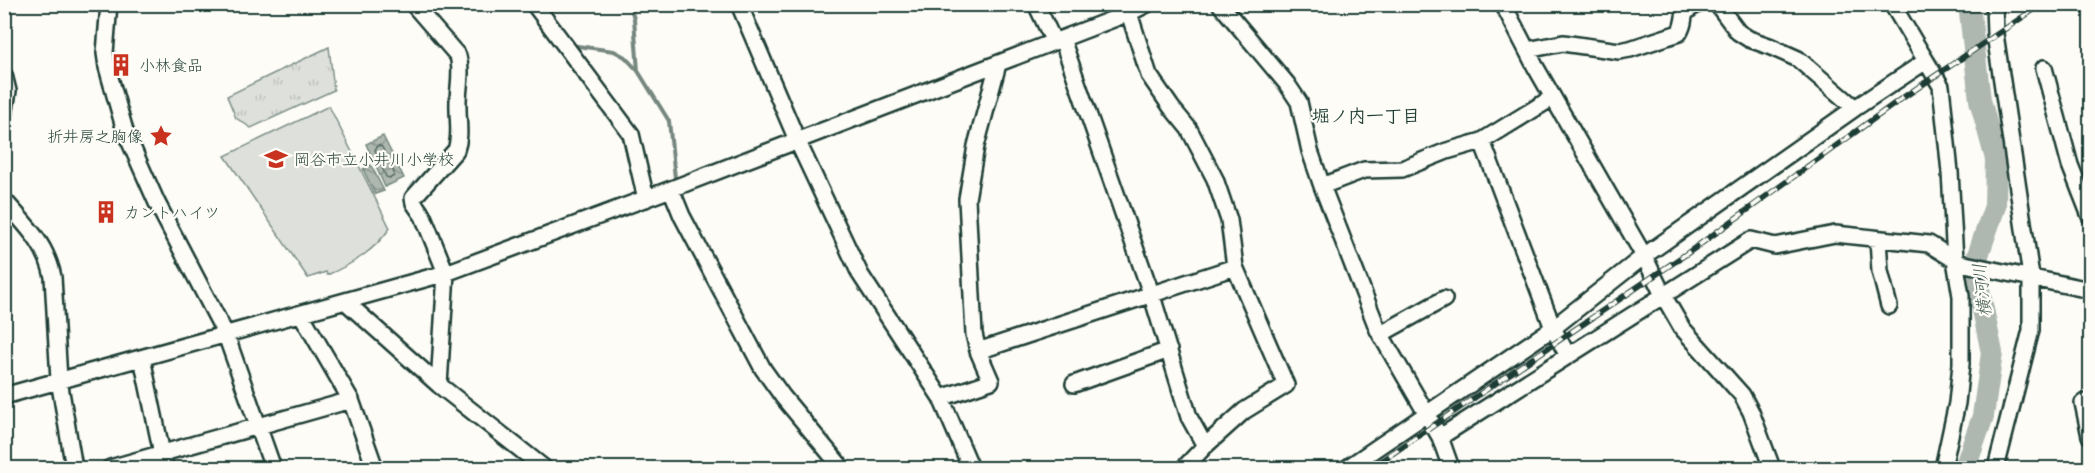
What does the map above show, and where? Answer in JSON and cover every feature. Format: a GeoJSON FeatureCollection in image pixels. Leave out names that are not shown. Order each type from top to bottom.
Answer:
{"type":"FeatureCollection","features":[{"type":"Feature","properties":{"kind":"street"},"geometry":{"type":"LineString","coordinates":[[109,4],[105,53],[125,130],[157,203],[226,335],[273,468]]}},
{"type":"Feature","properties":{"kind":"street"},"geometry":{"type":"LineString","coordinates":[[413,4],[458,56],[461,66],[458,105],[459,141],[456,150],[413,198],[423,216],[446,273],[439,385]]}},
{"type":"Feature","properties":{"kind":"street"},"geometry":{"type":"LineString","coordinates":[[534,4],[631,134],[646,199]]}},
{"type":"Feature","properties":{"kind":"street"},"geometry":{"type":"LineString","coordinates":[[739,4],[797,140],[860,274],[941,398],[971,468]]}},
{"type":"Feature","properties":{"kind":"street"},"geometry":{"type":"LineString","coordinates":[[1036,4],[1058,41],[1152,296],[1189,417],[1205,446]]}},
{"type":"Feature","properties":{"kind":"street"},"geometry":{"type":"LineString","coordinates":[[4,396],[446,273],[999,64],[1147,4]]}},
{"type":"Feature","properties":{"kind":"street"},"geometry":{"type":"LineString","coordinates":[[1220,4],[1287,84],[1299,102],[1310,151],[1341,239],[1381,334],[1428,414],[1440,437],[1451,468]]}},
{"type":"Feature","properties":{"kind":"street"},"geometry":{"type":"LineString","coordinates":[[1503,4],[1552,98],[1644,256],[1682,328],[1742,395],[1751,412],[1772,468]]}},
{"type":"Feature","properties":{"kind":"street"},"geometry":{"type":"LineString","coordinates":[[1527,50],[1563,43],[1619,51],[1630,50],[1679,33],[1682,28],[1683,15],[1698,4]]}},
{"type":"Feature","properties":{"kind":"street"},"geometry":{"type":"LineString","coordinates":[[1717,4],[1738,32],[1749,39],[1798,59],[1855,108]]}},
{"type":"Feature","properties":{"kind":"street"},"geometry":{"type":"LineString","coordinates":[[1892,4],[1941,86],[1961,296],[1961,364],[1957,403],[1943,468]]}},
{"type":"Feature","properties":{"kind":"street"},"geometry":{"type":"LineString","coordinates":[[1994,4],[1995,34],[2028,276],[2031,330],[1995,468]]}},
{"type":"Feature","properties":{"kind":"street"},"geometry":{"type":"LineString","coordinates":[[1129,13],[1149,75],[1189,129],[1215,179],[1228,220],[1235,267],[1286,386],[1244,411],[1184,468]]}},
{"type":"Feature","properties":{"kind":"street"},"geometry":{"type":"LineString","coordinates":[[1347,468],[1553,328],[1644,256],[1926,61]]}},
{"type":"Feature","properties":{"kind":"street"},"geometry":{"type":"LineString","coordinates":[[941,398],[991,381],[978,351],[974,334],[967,199],[976,146],[999,64]]}},
{"type":"Feature","properties":{"kind":"street"},"geometry":{"type":"LineString","coordinates":[[2044,68],[2070,165],[2091,216]]}},
{"type":"Feature","properties":{"kind":"street"},"geometry":{"type":"LineString","coordinates":[[4,75],[8,91],[4,116]]}},
{"type":"Feature","properties":{"kind":"street"},"geometry":{"type":"LineString","coordinates":[[1322,186],[1364,170],[1402,169],[1447,151],[1482,141],[1552,98]]}},
{"type":"Feature","properties":{"kind":"street"},"geometry":{"type":"LineString","coordinates":[[1482,141],[1553,328],[1568,356]]}},
{"type":"Feature","properties":{"kind":"street"},"geometry":{"type":"LineString","coordinates":[[671,189],[682,216],[763,369],[783,397],[842,468]]}},
{"type":"Feature","properties":{"kind":"street"},"geometry":{"type":"LineString","coordinates":[[6,205],[44,247],[50,260],[59,380],[74,468]]}},
{"type":"Feature","properties":{"kind":"street"},"geometry":{"type":"LineString","coordinates":[[1440,437],[1751,240],[1775,246],[1835,234],[1929,244],[1957,261],[2091,290]]}},
{"type":"Feature","properties":{"kind":"street"},"geometry":{"type":"LineString","coordinates":[[1878,238],[1880,271],[1889,306]]}},
{"type":"Feature","properties":{"kind":"street"},"geometry":{"type":"LineString","coordinates":[[978,351],[1235,267]]}},
{"type":"Feature","properties":{"kind":"street"},"geometry":{"type":"LineString","coordinates":[[1381,334],[1444,299]]}},
{"type":"Feature","properties":{"kind":"street"},"geometry":{"type":"LineString","coordinates":[[346,302],[439,385],[544,468]]}},
{"type":"Feature","properties":{"kind":"street"},"geometry":{"type":"LineString","coordinates":[[301,314],[351,400],[375,468]]}},
{"type":"Feature","properties":{"kind":"street"},"geometry":{"type":"LineString","coordinates":[[1074,384],[1169,350]]}},
{"type":"Feature","properties":{"kind":"street"},"geometry":{"type":"LineString","coordinates":[[142,358],[164,461]]}},
{"type":"Feature","properties":{"kind":"street"},"geometry":{"type":"LineString","coordinates":[[111,468],[164,461],[258,426],[351,400]]}},
{"type":"Feature","properties":{"kind":"street"},"geometry":{"type":"LineString","coordinates":[[2091,401],[2083,403],[2091,436]]}},
{"type":"Feature","properties":{"kind":"green space"},"geometry":{"type":"Polygon","coordinates":[[[329,47],[334,90],[251,128],[236,118],[227,96],[329,47]]]}},
{"type":"Feature","properties":{"kind":"green space"},"geometry":{"type":"Polygon","coordinates":[[[329,106],[390,228],[377,244],[346,266],[327,275],[326,272],[308,278],[225,156],[329,106]]]}},
{"type":"Feature","properties":{"kind":"water"},"geometry":{"type":"Polygon","coordinates":[[[383,136],[404,178],[385,187],[366,144],[383,136]]]}},
{"type":"Feature","properties":{"kind":"water"},"geometry":{"type":"Polygon","coordinates":[[[371,165],[384,191],[375,194],[363,169],[371,165]]]}},
{"type":"Feature","properties":{"kind":"waterway"},"geometry":{"type":"LineString","coordinates":[[630,4],[634,19],[638,71]]}},
{"type":"Feature","properties":{"kind":"waterway","name":"横河川"},"geometry":{"type":"LineString","coordinates":[[1965,468],[1983,416],[1992,353],[1978,285],[1978,255],[1995,206],[1996,159],[1980,100],[1969,4]]}},
{"type":"Feature","properties":{"kind":"waterway"},"geometry":{"type":"LineString","coordinates":[[570,45],[614,51],[625,57],[638,71],[669,121],[675,178]]}},
{"type":"Feature","properties":{"kind":"railway"},"geometry":{"type":"LineString","coordinates":[[1371,468],[1692,250],[1901,99],[2042,4]]}},
{"type":"Feature","properties":{"kind":"place","name":"小林食品"},"geometry":{"type":"Point","coordinates":[121,65]}},
{"type":"Feature","properties":{"kind":"place","name":"折井房之胸像"},"geometry":{"type":"Point","coordinates":[161,136]}},
{"type":"Feature","properties":{"kind":"place","name":"岡谷市立小井川小学校"},"geometry":{"type":"Point","coordinates":[276,159]}},
{"type":"Feature","properties":{"kind":"place","name":"カントハイツ"},"geometry":{"type":"Point","coordinates":[106,212]}},
{"type":"Feature","properties":{"kind":"district","name":"堀ノ内一丁目"},"geometry":{"type":"Point","coordinates":[1366,116]}}]}
